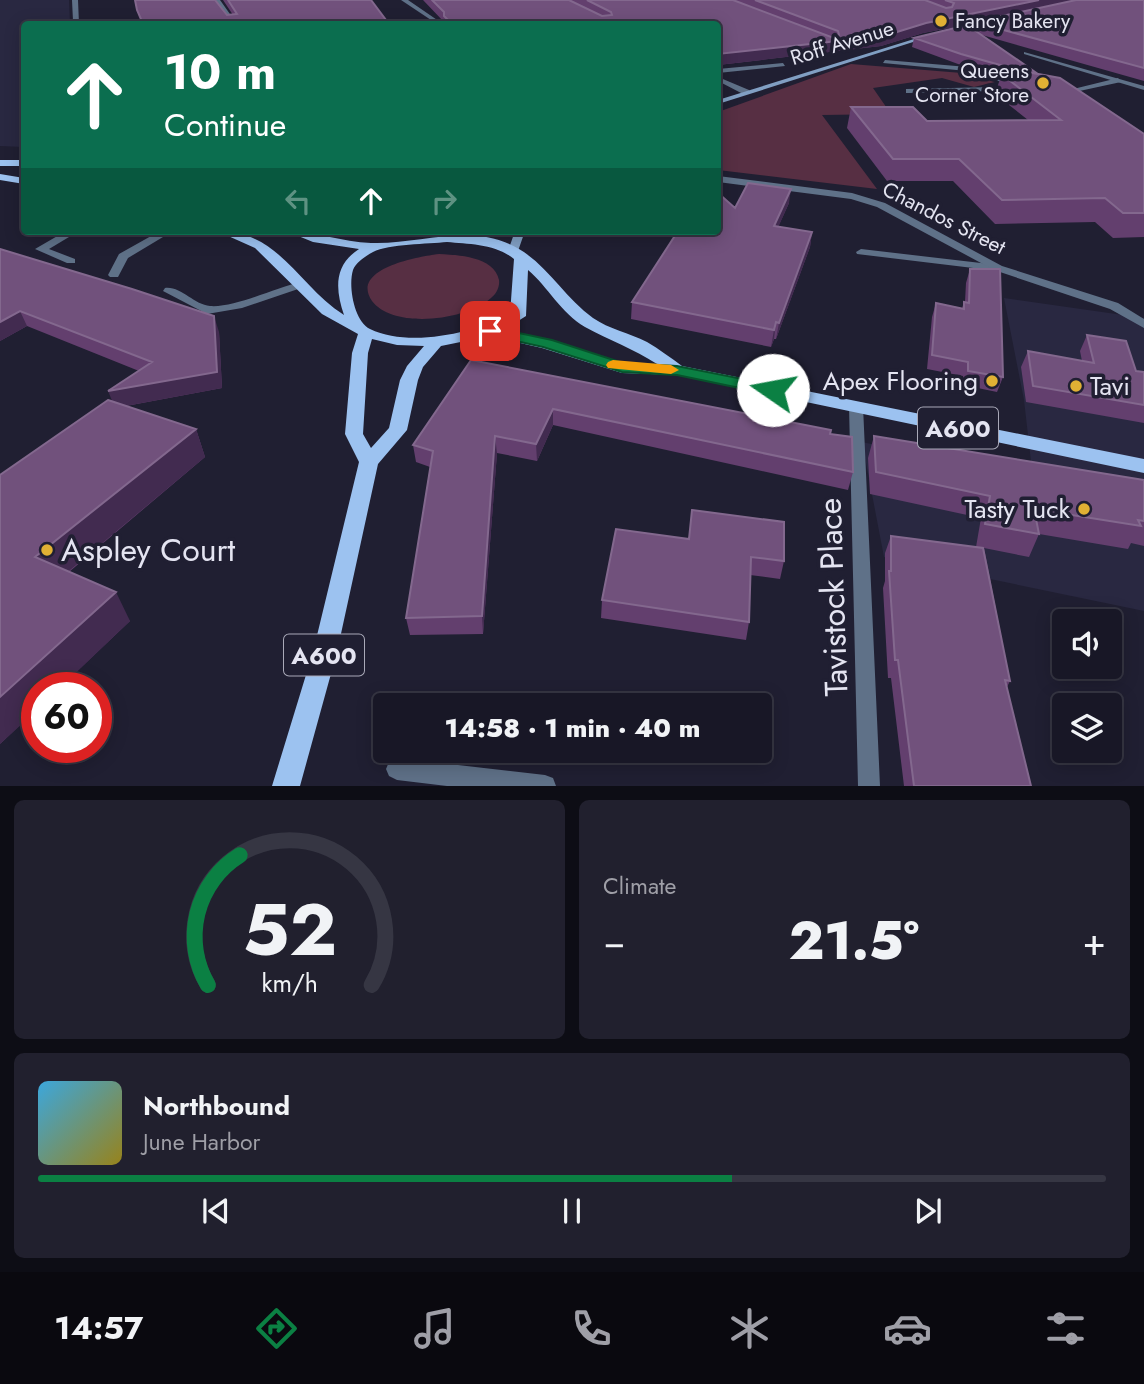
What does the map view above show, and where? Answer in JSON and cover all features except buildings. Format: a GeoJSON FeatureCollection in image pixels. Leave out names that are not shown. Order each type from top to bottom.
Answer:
{"type":"FeatureCollection","features":[{"type":"Feature","properties":{"kind":"main road"},"geometry":{"type":"LineString","coordinates":[[0,163],[21,163]]}},
{"type":"Feature","properties":{"kind":"main road"},"geometry":{"type":"LineString","coordinates":[[0,177],[21,180]]}},
{"type":"Feature","properties":{"kind":"main road","name":"A600"},"geometry":{"type":"LineString","coordinates":[[235,235],[257,243],[285,267],[336,320],[397,340],[436,342],[471,337],[490,331],[518,316],[517,255]]}},
{"type":"Feature","properties":{"kind":"main road","name":"A600"},"geometry":{"type":"LineString","coordinates":[[307,235],[327,241],[372,247],[447,238],[482,242],[517,255],[541,274],[568,306],[590,323],[641,346],[677,370]]}},
{"type":"Feature","properties":{"kind":"main road"},"geometry":{"type":"LineString","coordinates":[[369,462],[354,434],[361,330],[345,296],[346,270],[353,259],[372,247]]}},
{"type":"Feature","properties":{"kind":"main road","name":"A600"},"geometry":{"type":"LineString","coordinates":[[490,331],[547,344],[622,368],[677,370],[1144,467]]}},
{"type":"Feature","properties":{"kind":"main road","name":"A600"},"geometry":{"type":"LineString","coordinates":[[286,786],[325,652],[369,462],[398,430],[409,380],[415,366],[436,342]]}},
{"type":"Feature","properties":{"kind":"street"},"geometry":{"type":"LineString","coordinates":[[75,0],[76,21]]}},
{"type":"Feature","properties":{"kind":"street"},"geometry":{"type":"LineString","coordinates":[[217,0],[232,21]]}},
{"type":"Feature","properties":{"kind":"street"},"geometry":{"type":"LineString","coordinates":[[404,0],[436,21]]}},
{"type":"Feature","properties":{"kind":"street"},"geometry":{"type":"LineString","coordinates":[[14,22],[21,23]]}},
{"type":"Feature","properties":{"kind":"street","name":"Roff Avenue"},"geometry":{"type":"LineString","coordinates":[[721,101],[939,34]]}},
{"type":"Feature","properties":{"kind":"street"},"geometry":{"type":"LineString","coordinates":[[1026,53],[1144,88]]}},
{"type":"Feature","properties":{"kind":"street"},"geometry":{"type":"LineString","coordinates":[[885,62],[916,61],[968,69],[1026,88]]}},
{"type":"Feature","properties":{"kind":"street"},"geometry":{"type":"LineString","coordinates":[[721,71],[783,65]]}},
{"type":"Feature","properties":{"kind":"street"},"geometry":{"type":"LineString","coordinates":[[721,80],[746,92]]}},
{"type":"Feature","properties":{"kind":"street"},"geometry":{"type":"LineString","coordinates":[[1048,92],[1061,93],[1118,80]]}},
{"type":"Feature","properties":{"kind":"street"},"geometry":{"type":"LineString","coordinates":[[909,91],[995,89],[1016,85]]}},
{"type":"Feature","properties":{"kind":"street","name":"Chandos Street"},"geometry":{"type":"LineString","coordinates":[[721,179],[852,197],[881,205],[999,268],[1114,306],[1144,324]]}},
{"type":"Feature","properties":{"kind":"street"},"geometry":{"type":"LineString","coordinates":[[66,235],[40,249],[71,261]]}},
{"type":"Feature","properties":{"kind":"street"},"geometry":{"type":"LineString","coordinates":[[114,275],[123,256],[161,235]]}},
{"type":"Feature","properties":{"kind":"street"},"geometry":{"type":"LineString","coordinates":[[447,238],[453,235]]}},
{"type":"Feature","properties":{"kind":"street"},"geometry":{"type":"LineString","coordinates":[[517,255],[520,235]]}},
{"type":"Feature","properties":{"kind":"street"},"geometry":{"type":"LineString","coordinates":[[861,252],[999,268]]}},
{"type":"Feature","properties":{"kind":"street"},"geometry":{"type":"LineString","coordinates":[[169,290],[208,310],[238,305],[300,285]]}},
{"type":"Feature","properties":{"kind":"street","name":"Tavistock Place"},"geometry":{"type":"LineString","coordinates":[[856,407],[869,786]]}},
{"type":"Feature","properties":{"kind":"street"},"geometry":{"type":"LineString","coordinates":[[397,769],[545,786]]}},
{"type":"Feature","properties":{"kind":"shaded area"},"geometry":{"type":"Polygon","coordinates":[[[0,0],[69,0],[70,21],[21,21],[21,147],[0,146],[0,0]]]}},
{"type":"Feature","properties":{"kind":"shaded area"},"geometry":{"type":"Polygon","coordinates":[[[851,64],[962,73],[995,82],[974,87],[942,78],[873,88],[891,114],[822,115],[877,189],[721,170],[721,111],[851,64]]]}},
{"type":"Feature","properties":{"kind":"shaded area"},"geometry":{"type":"Polygon","coordinates":[[[439,254],[483,261],[496,272],[499,285],[496,292],[480,306],[431,319],[396,316],[382,310],[372,301],[368,290],[370,280],[379,272],[404,261],[439,254]]]}},
{"type":"Feature","properties":{"kind":"shaded area"},"geometry":{"type":"Polygon","coordinates":[[[1004,298],[1144,318],[1144,611],[884,557],[862,442],[1033,479],[1024,400],[1004,298]]]}},
{"type":"Feature","properties":{"kind":"slow traffic"},"geometry":{"type":"LineString","coordinates":[[613,365],[622,368],[671,370]]}},
{"type":"Feature","properties":{"kind":"place","name":"Fancy Bakery"},"geometry":{"type":"Point","coordinates":[941,21]}},
{"type":"Feature","properties":{"kind":"place","name":"Queens Corner Store"},"geometry":{"type":"Point","coordinates":[1043,83]}},
{"type":"Feature","properties":{"kind":"place","name":"Apex Flooring"},"geometry":{"type":"Point","coordinates":[992,381]}},
{"type":"Feature","properties":{"kind":"place","name":"Tavi"},"geometry":{"type":"Point","coordinates":[1076,386]}},
{"type":"Feature","properties":{"kind":"place","name":"Tasty Tuck"},"geometry":{"type":"Point","coordinates":[1084,509]}},
{"type":"Feature","properties":{"kind":"place","name":"Aspley Court"},"geometry":{"type":"Point","coordinates":[47,550]}},
{"type":"Feature","properties":{"kind":"route"},"geometry":{"type":"LineString","coordinates":[[490,331],[547,344],[622,368],[677,370],[773,390]]}}]}
